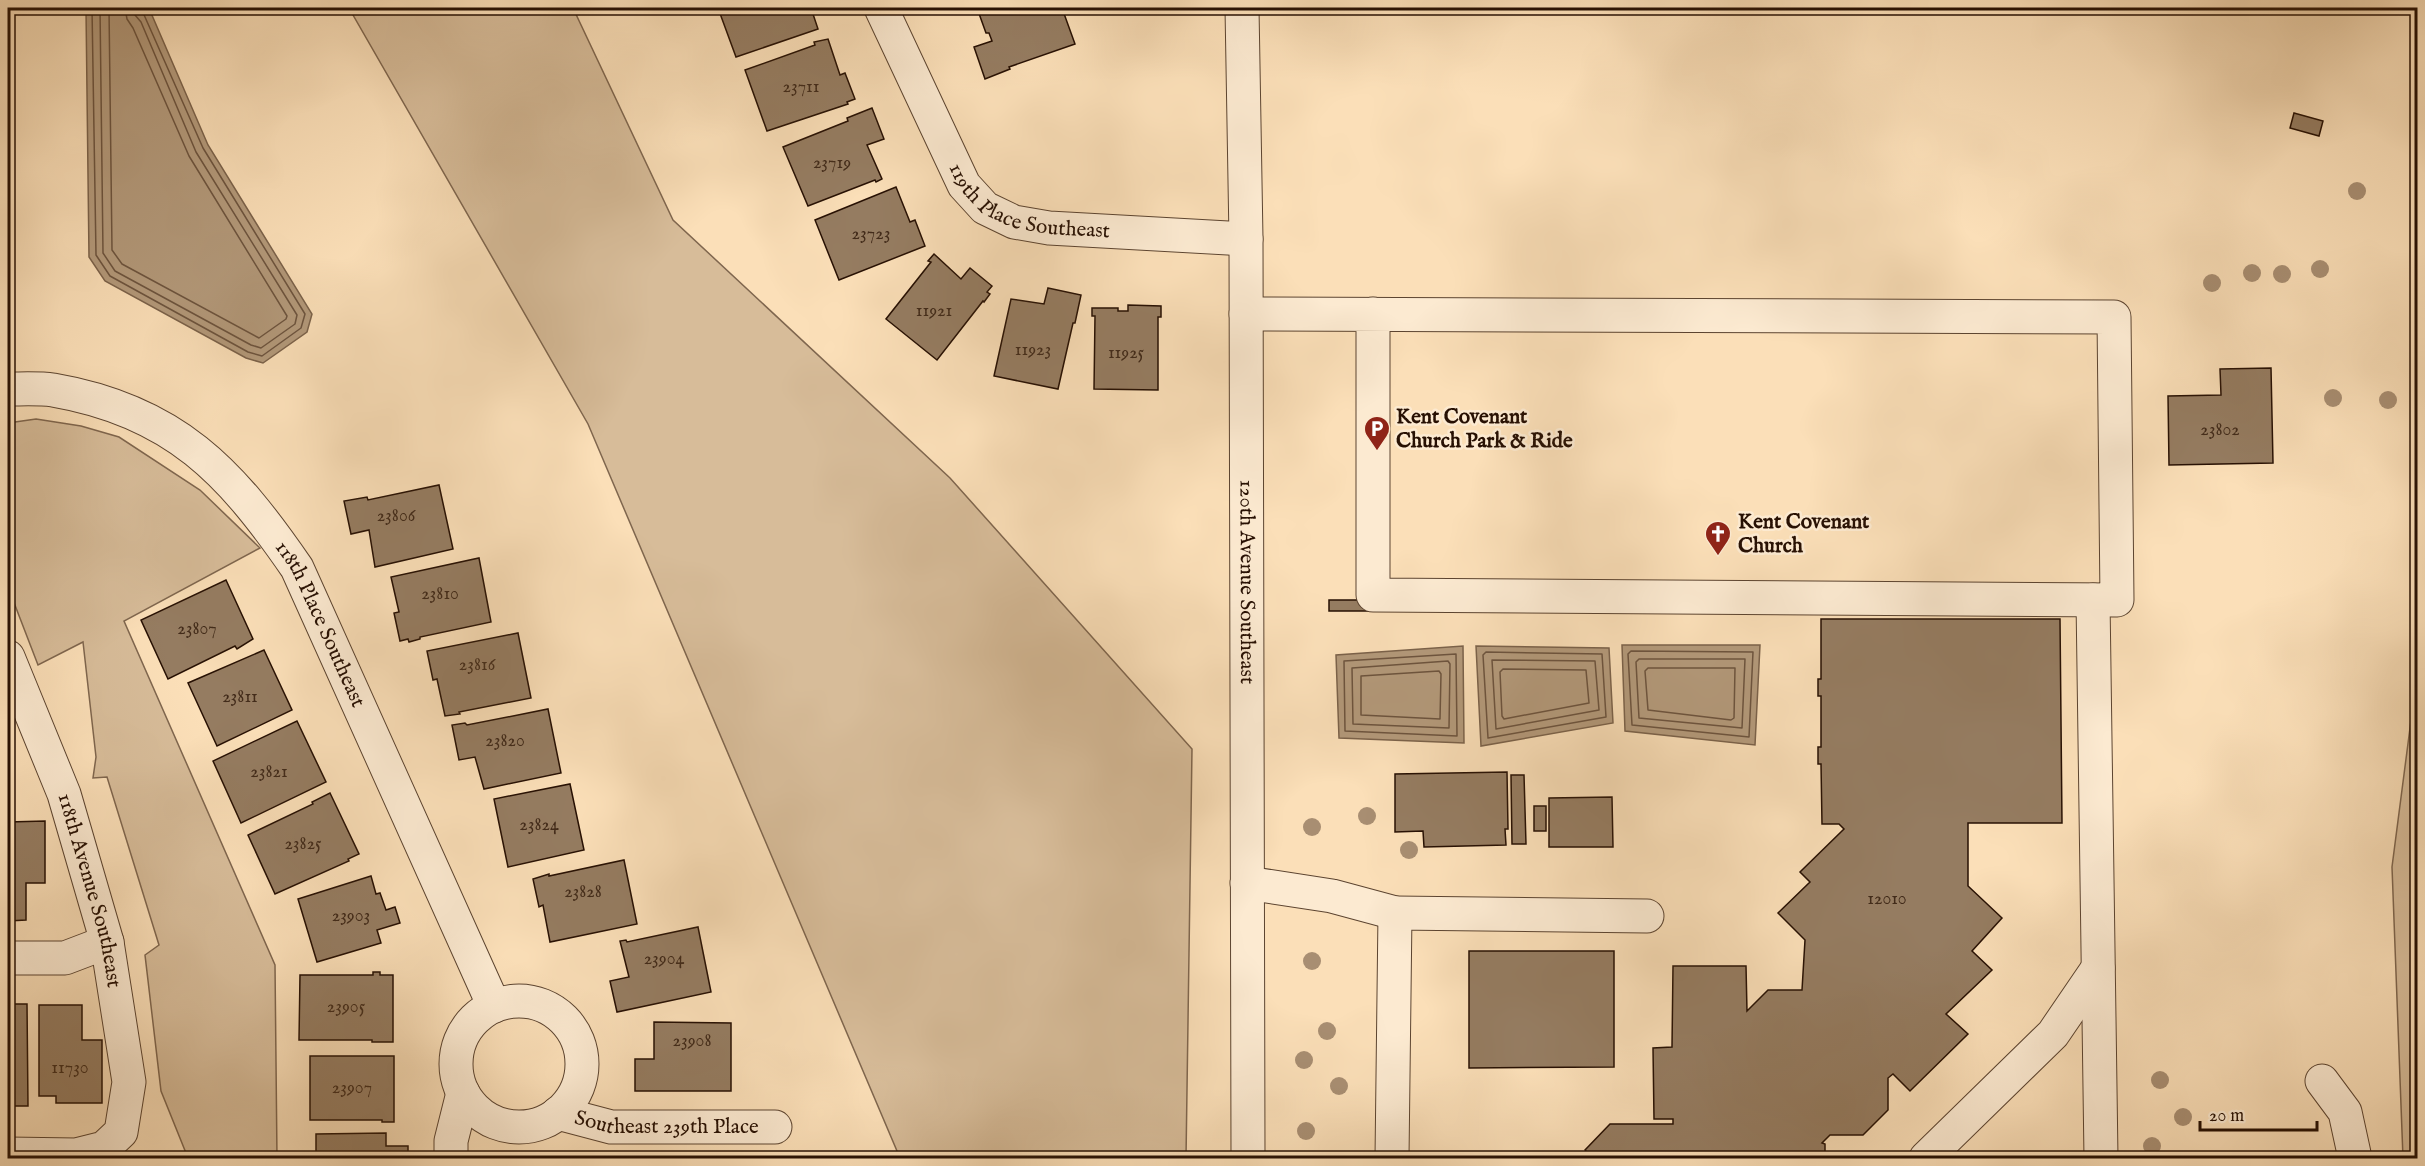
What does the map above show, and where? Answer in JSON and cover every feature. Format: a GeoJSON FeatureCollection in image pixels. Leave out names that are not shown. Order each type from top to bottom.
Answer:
{"type":"FeatureCollection","features":[{"type":"Feature","properties":{"kind":"street","name":"119th Place Southeast"},"geometry":{"type":"LineString","coordinates":[[881,8],[964,185],[985,208],[1014,222],[1049,228],[1246,239]]}},
{"type":"Feature","properties":{"kind":"street","name":"120th Avenue Southeast"},"geometry":{"type":"LineString","coordinates":[[1242,8],[1246,239],[1248,1158]]}},
{"type":"Feature","properties":{"kind":"street"},"geometry":{"type":"LineString","coordinates":[[1246,314],[1374,314],[2114,317],[2117,600],[1374,595],[1374,314]]}},
{"type":"Feature","properties":{"kind":"street","name":"118th Place Southeast"},"geometry":{"type":"LineString","coordinates":[[8,388],[52,390],[113,406],[158,424],[199,452],[233,483],[267,523],[297,568],[494,1006]]}},
{"type":"Feature","properties":{"kind":"street"},"geometry":{"type":"LineString","coordinates":[[2093,600],[2101,1158]]}},
{"type":"Feature","properties":{"kind":"street","name":"118th Avenue Southeast"},"geometry":{"type":"LineString","coordinates":[[8,657],[64,794],[106,942],[129,1082],[121,1132],[104,1148],[76,1155],[8,1154]]}},
{"type":"Feature","properties":{"kind":"street"},"geometry":{"type":"LineString","coordinates":[[1247,884],[1332,896],[1395,913],[1647,916]]}},
{"type":"Feature","properties":{"kind":"street"},"geometry":{"type":"LineString","coordinates":[[1392,1158],[1395,913]]}},
{"type":"Feature","properties":{"kind":"street"},"geometry":{"type":"LineString","coordinates":[[8,958],[65,958],[106,942]]}},
{"type":"Feature","properties":{"kind":"street"},"geometry":{"type":"LineString","coordinates":[[1926,1158],[2053,1034],[2098,968]]}},
{"type":"Feature","properties":{"kind":"street"},"geometry":{"type":"LineString","coordinates":[[513,1001],[533,1002],[552,1010],[567,1023],[577,1040],[582,1060],[580,1079],[572,1098],[558,1113],[542,1122],[524,1126],[506,1125],[489,1119],[474,1108],[463,1093],[456,1073],[456,1052],[463,1033],[476,1017],[494,1006],[513,1001]]}},
{"type":"Feature","properties":{"kind":"street"},"geometry":{"type":"LineString","coordinates":[[2322,1081],[2345,1112],[2355,1158]]}},
{"type":"Feature","properties":{"kind":"street"},"geometry":{"type":"LineString","coordinates":[[451,1158],[451,1141],[463,1093]]}},
{"type":"Feature","properties":{"kind":"street","name":"Southeast 239th Place"},"geometry":{"type":"LineString","coordinates":[[558,1113],[611,1127],[775,1127]]}},
{"type":"Feature","properties":{"kind":"shaded area"},"geometry":{"type":"Polygon","coordinates":[[[349,8],[573,8],[673,220],[950,478],[1192,749],[1186,1158],[900,1158],[588,424],[349,8]]]}},
{"type":"Feature","properties":{"kind":"shaded area"},"geometry":{"type":"Polygon","coordinates":[[[36,419],[81,426],[119,437],[200,490],[260,548],[124,621],[275,965],[277,1158],[188,1158],[161,1091],[145,955],[159,945],[107,777],[93,778],[96,757],[83,642],[38,665],[8,587],[8,426],[15,422],[36,419]]]}},
{"type":"Feature","properties":{"kind":"shaded area"},"geometry":{"type":"Polygon","coordinates":[[[2417,674],[2418,1158],[2403,1158],[2392,867],[2417,674]]]}},
{"type":"Feature","properties":{"kind":"water"},"geometry":{"type":"Polygon","coordinates":[[[88,8],[145,8],[151,13],[208,145],[312,314],[307,332],[263,363],[246,358],[105,281],[89,257],[86,10],[88,8]]]}},
{"type":"Feature","properties":{"kind":"water"},"geometry":{"type":"Polygon","coordinates":[[[1622,645],[1760,645],[1755,745],[1625,731],[1622,645]]]}},
{"type":"Feature","properties":{"kind":"water"},"geometry":{"type":"Polygon","coordinates":[[[1463,646],[1464,743],[1339,738],[1336,655],[1463,646]]]}},
{"type":"Feature","properties":{"kind":"water"},"geometry":{"type":"Polygon","coordinates":[[[1476,646],[1609,648],[1613,723],[1481,746],[1476,646]]]}},
{"type":"Feature","properties":{"kind":"building"},"geometry":{"type":"Polygon","coordinates":[[[718,8],[811,8],[818,29],[736,57],[718,8]]]}},
{"type":"Feature","properties":{"kind":"building"},"geometry":{"type":"Polygon","coordinates":[[[977,8],[1062,8],[1075,44],[1009,67],[1010,69],[985,79],[974,47],[992,41],[989,33],[986,33],[977,8]]]}},
{"type":"Feature","properties":{"kind":"building"},"geometry":{"type":"Polygon","coordinates":[[[828,39],[840,75],[845,73],[855,99],[847,102],[848,104],[767,131],[745,70],[815,45],[814,42],[828,39]]]}},
{"type":"Feature","properties":{"kind":"building"},"geometry":{"type":"Polygon","coordinates":[[[872,108],[884,139],[867,145],[882,179],[808,206],[783,147],[848,121],[847,118],[872,108]]]}},
{"type":"Feature","properties":{"kind":"building"},"geometry":{"type":"Polygon","coordinates":[[[2294,113],[2323,121],[2319,136],[2290,128],[2294,113]]]}},
{"type":"Feature","properties":{"kind":"building"},"geometry":{"type":"Polygon","coordinates":[[[896,187],[910,222],[915,220],[925,246],[839,280],[815,220],[896,187]]]}},
{"type":"Feature","properties":{"kind":"building"},"geometry":{"type":"Polygon","coordinates":[[[934,254],[961,279],[970,268],[992,286],[987,292],[990,294],[937,360],[886,319],[931,262],[928,261],[934,254]]]}},
{"type":"Feature","properties":{"kind":"building"},"geometry":{"type":"Polygon","coordinates":[[[1048,288],[1081,295],[1058,389],[994,376],[1011,299],[1044,304],[1048,288]]]}},
{"type":"Feature","properties":{"kind":"building"},"geometry":{"type":"Polygon","coordinates":[[[1128,305],[1161,306],[1161,317],[1158,317],[1158,390],[1094,389],[1095,316],[1092,316],[1092,308],[1118,308],[1118,311],[1128,311],[1128,305]]]}},
{"type":"Feature","properties":{"kind":"building"},"geometry":{"type":"Polygon","coordinates":[[[2271,368],[2273,463],[2169,465],[2168,396],[2221,395],[2220,369],[2271,368]]]}},
{"type":"Feature","properties":{"kind":"building"},"geometry":{"type":"Polygon","coordinates":[[[439,485],[453,549],[375,567],[369,530],[351,534],[344,501],[367,497],[368,500],[439,485]]]}},
{"type":"Feature","properties":{"kind":"building"},"geometry":{"type":"Polygon","coordinates":[[[479,558],[491,622],[420,637],[420,639],[409,642],[408,639],[400,641],[394,613],[399,612],[391,577],[479,558]]]}},
{"type":"Feature","properties":{"kind":"building"},"geometry":{"type":"Polygon","coordinates":[[[226,580],[253,639],[237,649],[235,646],[168,679],[141,620],[226,580]]]}},
{"type":"Feature","properties":{"kind":"building"},"geometry":{"type":"Polygon","coordinates":[[[1329,600],[1388,600],[1388,611],[1329,611],[1329,600]]]}},
{"type":"Feature","properties":{"kind":"building"},"geometry":{"type":"Polygon","coordinates":[[[1821,619],[2060,619],[2062,823],[1968,823],[1968,886],[2002,918],[1972,951],[1992,970],[1946,1014],[1968,1034],[1910,1091],[1893,1074],[1888,1078],[1888,1110],[1863,1135],[1830,1135],[1822,1143],[1825,1144],[1825,1152],[1832,1158],[1593,1158],[1585,1150],[1610,1124],[1673,1124],[1673,1119],[1654,1119],[1653,1048],[1672,1047],[1673,966],[1746,966],[1747,1011],[1768,990],[1802,990],[1805,940],[1778,913],[1810,882],[1800,872],[1844,829],[1839,824],[1822,824],[1821,764],[1818,764],[1818,747],[1821,747],[1821,696],[1818,696],[1818,679],[1821,679],[1821,619]]]}},
{"type":"Feature","properties":{"kind":"building"},"geometry":{"type":"Polygon","coordinates":[[[518,633],[531,698],[445,716],[437,679],[433,680],[427,651],[518,633]]]}},
{"type":"Feature","properties":{"kind":"building"},"geometry":{"type":"Polygon","coordinates":[[[264,650],[292,710],[217,746],[188,683],[264,650]]]}},
{"type":"Feature","properties":{"kind":"building"},"geometry":{"type":"Polygon","coordinates":[[[548,709],[561,773],[484,789],[475,757],[459,760],[452,725],[465,723],[467,725],[548,709]]]}},
{"type":"Feature","properties":{"kind":"building"},"geometry":{"type":"Polygon","coordinates":[[[297,721],[326,782],[241,823],[213,761],[297,721]]]}},
{"type":"Feature","properties":{"kind":"building"},"geometry":{"type":"Polygon","coordinates":[[[1507,772],[1506,845],[1424,847],[1423,831],[1395,832],[1395,774],[1507,772]]]}},
{"type":"Feature","properties":{"kind":"building"},"geometry":{"type":"Polygon","coordinates":[[[1511,775],[1524,775],[1526,844],[1512,844],[1511,775]]]}},
{"type":"Feature","properties":{"kind":"building"},"geometry":{"type":"Polygon","coordinates":[[[570,784],[584,850],[508,867],[494,799],[570,784]]]}},
{"type":"Feature","properties":{"kind":"building"},"geometry":{"type":"Polygon","coordinates":[[[330,793],[359,854],[348,859],[349,861],[275,894],[248,835],[313,804],[312,802],[330,793]]]}},
{"type":"Feature","properties":{"kind":"building"},"geometry":{"type":"Polygon","coordinates":[[[1612,797],[1613,847],[1549,847],[1549,798],[1612,797]]]}},
{"type":"Feature","properties":{"kind":"building"},"geometry":{"type":"Polygon","coordinates":[[[1534,806],[1546,806],[1546,831],[1534,831],[1534,806]]]}},
{"type":"Feature","properties":{"kind":"building"},"geometry":{"type":"Polygon","coordinates":[[[45,821],[45,883],[26,883],[26,920],[8,921],[8,822],[45,821]]]}},
{"type":"Feature","properties":{"kind":"building"},"geometry":{"type":"Polygon","coordinates":[[[624,860],[637,924],[550,942],[543,905],[539,907],[533,879],[624,860]]]}},
{"type":"Feature","properties":{"kind":"building"},"geometry":{"type":"Polygon","coordinates":[[[371,876],[376,894],[380,893],[386,910],[395,907],[400,923],[377,930],[381,943],[317,962],[298,899],[371,876]]]}},
{"type":"Feature","properties":{"kind":"building"},"geometry":{"type":"Polygon","coordinates":[[[698,927],[711,992],[617,1012],[610,981],[629,977],[620,941],[626,940],[627,942],[698,927]]]}},
{"type":"Feature","properties":{"kind":"building"},"geometry":{"type":"Polygon","coordinates":[[[1469,951],[1614,951],[1614,1067],[1469,1068],[1469,951]]]}},
{"type":"Feature","properties":{"kind":"building"},"geometry":{"type":"Polygon","coordinates":[[[373,972],[380,972],[380,975],[393,975],[393,1042],[299,1040],[300,975],[373,975],[373,972]]]}},
{"type":"Feature","properties":{"kind":"building"},"geometry":{"type":"Polygon","coordinates":[[[8,1004],[27,1004],[28,1106],[8,1106],[8,1004]]]}},
{"type":"Feature","properties":{"kind":"building"},"geometry":{"type":"Polygon","coordinates":[[[39,1005],[82,1005],[82,1040],[102,1040],[102,1103],[56,1103],[56,1096],[39,1096],[39,1005]]]}},
{"type":"Feature","properties":{"kind":"building"},"geometry":{"type":"Polygon","coordinates":[[[654,1022],[731,1023],[731,1091],[635,1091],[635,1059],[654,1059],[654,1022]]]}},
{"type":"Feature","properties":{"kind":"building"},"geometry":{"type":"Polygon","coordinates":[[[310,1056],[394,1056],[394,1122],[310,1120],[310,1056]]]}},
{"type":"Feature","properties":{"kind":"building"},"geometry":{"type":"Polygon","coordinates":[[[386,1133],[386,1146],[408,1146],[408,1158],[316,1158],[316,1134],[386,1133]]]}},
{"type":"Feature","properties":{"kind":"place","name":"Kent Covenant Church Park & Ride"},"geometry":{"type":"Point","coordinates":[1377,452]}},
{"type":"Feature","properties":{"kind":"place","name":"Kent Covenant Church"},"geometry":{"type":"Point","coordinates":[1718,557]}}]}
